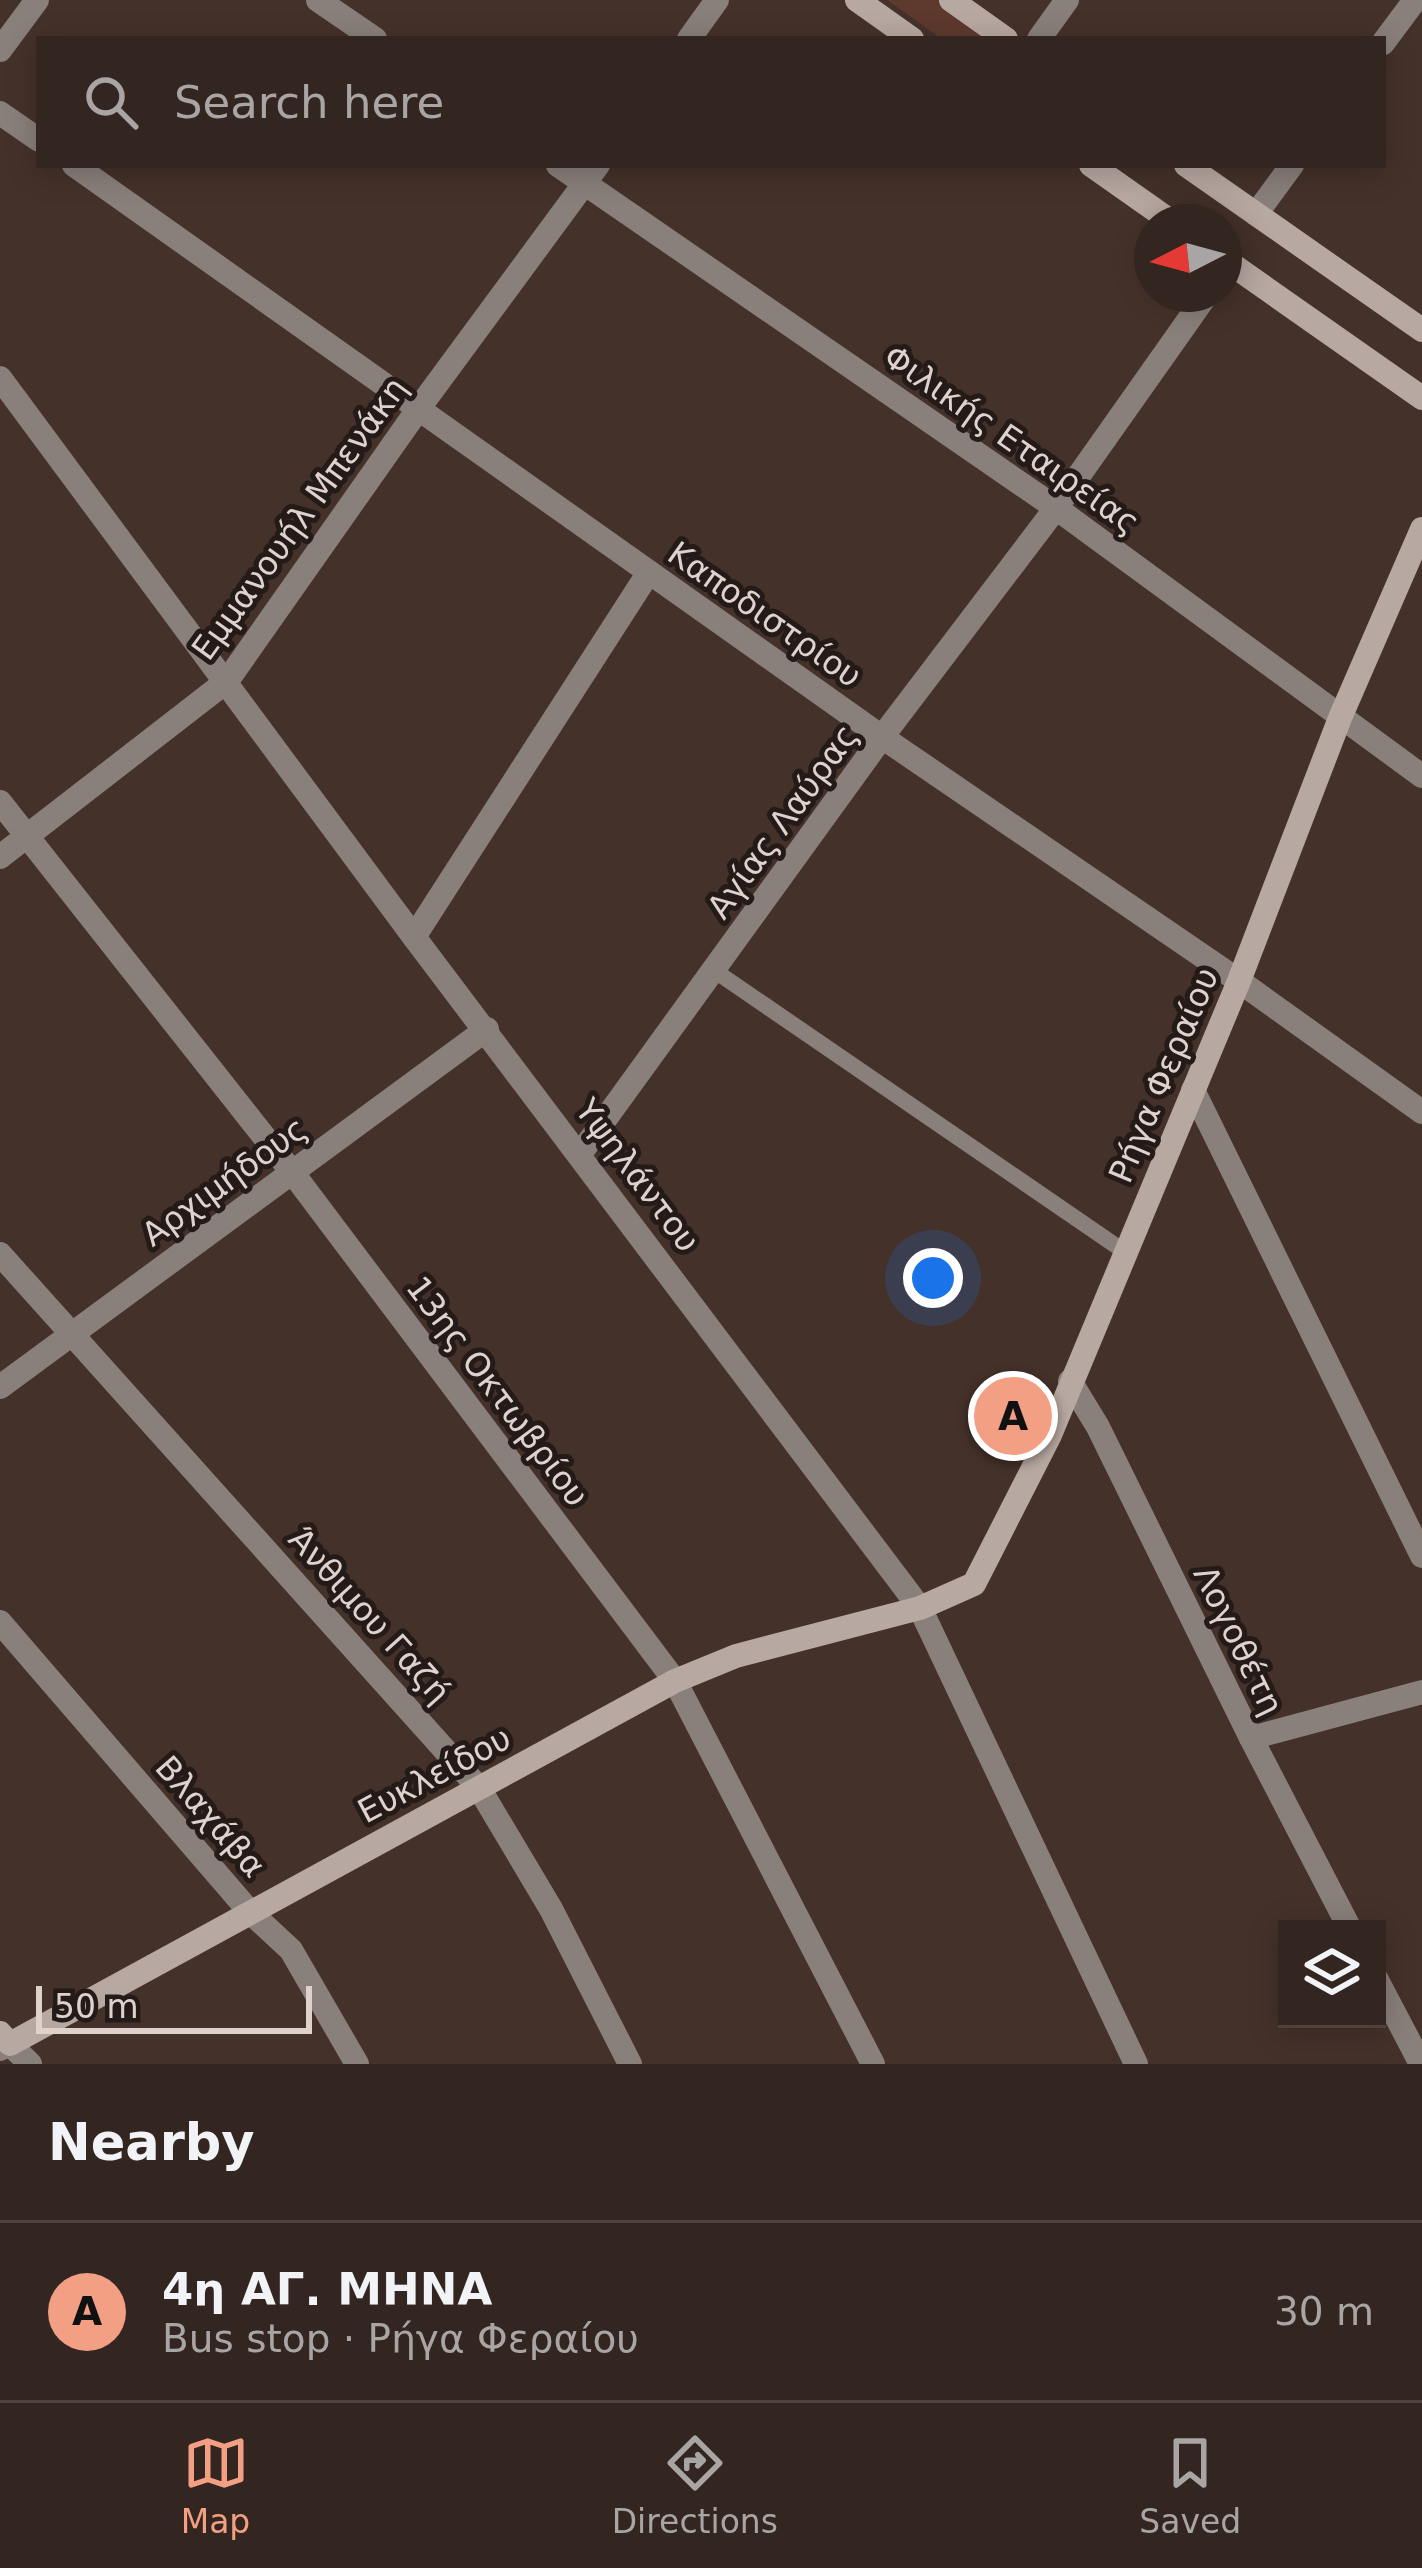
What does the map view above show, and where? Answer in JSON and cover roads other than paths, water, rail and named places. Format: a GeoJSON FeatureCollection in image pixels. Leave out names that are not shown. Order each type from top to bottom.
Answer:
{"type":"FeatureCollection","features":[{"type":"Feature","properties":{"kind":"street"},"geometry":{"type":"LineString","coordinates":[[0,50],[37,0]]}},
{"type":"Feature","properties":{"kind":"street"},"geometry":{"type":"LineString","coordinates":[[318,0],[371,36]]}},
{"type":"Feature","properties":{"kind":"street"},"geometry":{"type":"LineString","coordinates":[[691,36],[717,0]]}},
{"type":"Feature","properties":{"kind":"street"},"geometry":{"type":"LineString","coordinates":[[857,0],[909,36]]}},
{"type":"Feature","properties":{"kind":"street"},"geometry":{"type":"LineString","coordinates":[[951,0],[1002,36]]}},
{"type":"Feature","properties":{"kind":"street"},"geometry":{"type":"LineString","coordinates":[[1041,36],[1067,0]]}},
{"type":"Feature","properties":{"kind":"street"},"geometry":{"type":"LineString","coordinates":[[1386,39],[1415,0]]}},
{"type":"Feature","properties":{"kind":"street"},"geometry":{"type":"LineString","coordinates":[[0,113],[36,138]]}},
{"type":"Feature","properties":{"kind":"street","name":"Καποδιστρίου"},"geometry":{"type":"LineString","coordinates":[[78,168],[1422,1112]]}},
{"type":"Feature","properties":{"kind":"street"},"geometry":{"type":"LineString","coordinates":[[1095,168],[1146,204]]}},
{"type":"Feature","properties":{"kind":"street"},"geometry":{"type":"LineString","coordinates":[[1190,168],[1422,330]]}},
{"type":"Feature","properties":{"kind":"street"},"geometry":{"type":"LineString","coordinates":[[1256,214],[1290,168]]}},
{"type":"Feature","properties":{"kind":"street","name":"Εμμανουήλ Μπενάκη"},"geometry":{"type":"LineString","coordinates":[[0,857],[227,681],[591,174]]}},
{"type":"Feature","properties":{"kind":"street","name":"Φιλικής Εταιρείας"},"geometry":{"type":"LineString","coordinates":[[591,174],[1422,776]]}},
{"type":"Feature","properties":{"kind":"street"},"geometry":{"type":"LineString","coordinates":[[1242,275],[1422,398]]}},
{"type":"Feature","properties":{"kind":"street","name":"Αγίας Λαύρας"},"geometry":{"type":"LineString","coordinates":[[580,1154],[882,737],[1056,508],[1194,312]]}},
{"type":"Feature","properties":{"kind":"street","name":"Υψηλάντου"},"geometry":{"type":"LineString","coordinates":[[0,378],[920,1608],[1136,2064]]}},
{"type":"Feature","properties":{"kind":"street","name":"Ρήγα Φεραίου"},"geometry":{"type":"LineString","coordinates":[[920,1608],[963,1591],[984,1573],[1049,1435],[1239,981],[1340,718],[1422,529]]}},
{"type":"Feature","properties":{"kind":"street"},"geometry":{"type":"LineString","coordinates":[[414,937],[649,572]]}},
{"type":"Feature","properties":{"kind":"street","name":"13ης Οκτωβρίου"},"geometry":{"type":"LineString","coordinates":[[0,802],[292,1172],[675,1681],[873,2064]]}},
{"type":"Feature","properties":{"kind":"street","name":"Αρχιμήδους"},"geometry":{"type":"LineString","coordinates":[[0,1387],[487,1029]]}},
{"type":"Feature","properties":{"kind":"street"},"geometry":{"type":"LineString","coordinates":[[1193,1090],[1422,1556]]}},
{"type":"Feature","properties":{"kind":"street","name":"Άνθιμου Γαζή"},"geometry":{"type":"LineString","coordinates":[[0,1254],[479,1788],[551,1909],[630,2064]]}},
{"type":"Feature","properties":{"kind":"street","name":"Λογοθέτη"},"geometry":{"type":"LineString","coordinates":[[1070,1381],[1098,1427],[1345,1920]]}},
{"type":"Feature","properties":{"kind":"street","name":"Ευκλείδου"},"geometry":{"type":"LineString","coordinates":[[4,2042],[675,1681],[736,1656],[920,1608]]}},
{"type":"Feature","properties":{"kind":"street","name":"Βλαχάβα"},"geometry":{"type":"LineString","coordinates":[[0,1622],[249,1911],[291,1950],[357,2064]]}},
{"type":"Feature","properties":{"kind":"street"},"geometry":{"type":"LineString","coordinates":[[1251,1738],[1422,1692]]}},
{"type":"Feature","properties":{"kind":"street"},"geometry":{"type":"LineString","coordinates":[[1386,1997],[1421,2064]]}},
{"type":"Feature","properties":{"kind":"street"},"geometry":{"type":"LineString","coordinates":[[4,2042],[30,2064]]}},
{"type":"Feature","properties":{"kind":"lane"},"geometry":{"type":"LineString","coordinates":[[715,971],[1125,1252]]}},
{"type":"Feature","properties":{"kind":"place","name":"4η ΑΓ. ΜΗΝΑ"},"geometry":{"type":"Point","coordinates":[1013,1416]}}]}
